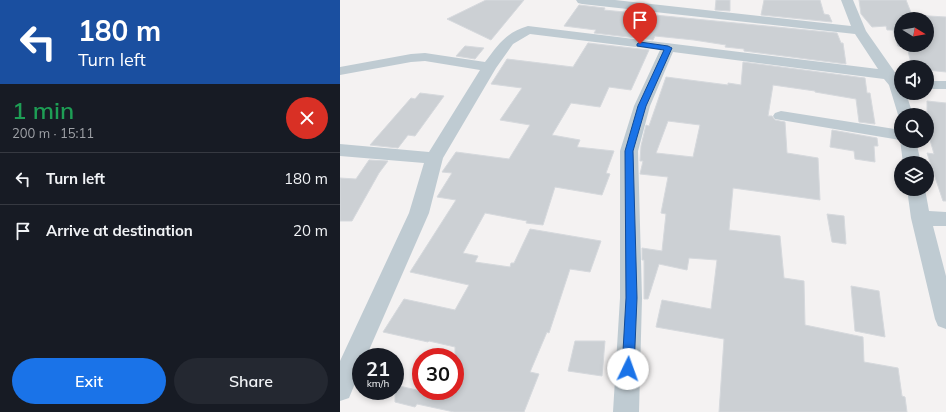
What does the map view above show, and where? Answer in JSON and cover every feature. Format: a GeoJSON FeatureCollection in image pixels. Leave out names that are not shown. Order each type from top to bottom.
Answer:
{"type":"FeatureCollection","features":[{"type":"Feature","properties":{"kind":"street"},"geometry":{"type":"LineString","coordinates":[[582,0],[859,31]]}},
{"type":"Feature","properties":{"kind":"street"},"geometry":{"type":"LineString","coordinates":[[847,0],[859,31],[894,81]]}},
{"type":"Feature","properties":{"kind":"street"},"geometry":{"type":"LineString","coordinates":[[340,389],[418,212],[434,158],[489,67],[508,41],[519,34],[528,30],[668,48],[894,82]]}},
{"type":"Feature","properties":{"kind":"street"},"geometry":{"type":"LineString","coordinates":[[626,412],[631,298],[629,151],[642,106],[668,48]]}},
{"type":"Feature","properties":{"kind":"street"},"geometry":{"type":"LineString","coordinates":[[340,71],[411,58],[425,57],[489,67]]}},
{"type":"Feature","properties":{"kind":"street"},"geometry":{"type":"LineString","coordinates":[[934,85],[946,85]]}},
{"type":"Feature","properties":{"kind":"street"},"geometry":{"type":"LineString","coordinates":[[781,116],[894,134]]}},
{"type":"Feature","properties":{"kind":"street"},"geometry":{"type":"LineString","coordinates":[[340,150],[434,158]]}},
{"type":"Feature","properties":{"kind":"street"},"geometry":{"type":"LineString","coordinates":[[917,196],[921,218],[946,319]]}},
{"type":"Feature","properties":{"kind":"street"},"geometry":{"type":"LineString","coordinates":[[921,218],[946,219]]}},
{"type":"Feature","properties":{"kind":"building"},"geometry":{"type":"Polygon","coordinates":[[[486,0],[524,0],[491,40],[447,19],[486,0]]]}},
{"type":"Feature","properties":{"kind":"building"},"geometry":{"type":"Polygon","coordinates":[[[716,0],[730,0],[730,11],[715,10],[716,0]]]}},
{"type":"Feature","properties":{"kind":"building"},"geometry":{"type":"Polygon","coordinates":[[[764,0],[820,0],[824,14],[829,15],[832,22],[761,15],[764,0]]]}},
{"type":"Feature","properties":{"kind":"building"},"geometry":{"type":"Polygon","coordinates":[[[859,0],[906,0],[911,12],[894,12],[894,33],[893,30],[887,30],[886,26],[872,27],[861,14],[859,0]]]}},
{"type":"Feature","properties":{"kind":"building"},"geometry":{"type":"Polygon","coordinates":[[[579,5],[605,8],[604,10],[837,33],[841,43],[843,43],[846,64],[744,51],[744,49],[725,47],[726,45],[694,40],[655,36],[653,40],[594,33],[596,30],[564,26],[579,5]]]}},
{"type":"Feature","properties":{"kind":"building"},"geometry":{"type":"Polygon","coordinates":[[[934,16],[946,17],[946,72],[934,71],[934,60],[910,60],[908,52],[934,52],[934,16]]]}},
{"type":"Feature","properties":{"kind":"building"},"geometry":{"type":"Polygon","coordinates":[[[588,43],[649,50],[631,90],[609,87],[600,107],[571,103],[552,135],[580,140],[577,147],[614,151],[606,173],[610,174],[602,195],[555,187],[543,225],[526,223],[527,221],[485,213],[463,253],[478,256],[475,262],[510,267],[511,263],[514,263],[530,229],[601,241],[590,272],[570,269],[549,333],[547,332],[530,372],[539,374],[524,412],[454,412],[417,404],[415,407],[395,402],[395,400],[404,400],[404,387],[412,389],[412,400],[464,400],[464,348],[455,348],[383,332],[404,299],[455,310],[469,285],[410,272],[456,200],[437,197],[452,173],[442,172],[456,152],[509,159],[530,125],[500,120],[522,88],[491,84],[507,59],[573,67],[588,43]]]}},
{"type":"Feature","properties":{"kind":"building"},"geometry":{"type":"Polygon","coordinates":[[[465,46],[484,48],[475,59],[456,56],[465,46]]]}},
{"type":"Feature","properties":{"kind":"building"},"geometry":{"type":"Polygon","coordinates":[[[743,62],[865,78],[867,93],[870,93],[875,124],[859,122],[856,99],[773,85],[768,116],[772,116],[775,120],[785,122],[787,153],[818,158],[820,200],[733,188],[729,230],[780,236],[784,278],[804,281],[805,325],[863,337],[864,362],[898,368],[902,396],[905,397],[907,412],[719,412],[724,339],[656,327],[662,300],[711,309],[717,260],[689,258],[687,270],[659,264],[648,299],[644,299],[644,260],[642,260],[642,248],[662,251],[666,214],[661,213],[668,177],[640,174],[643,161],[640,161],[641,146],[646,125],[649,126],[666,77],[728,85],[728,83],[741,85],[743,62]],[[668,121],[656,153],[693,157],[700,125],[668,121]]]}},
{"type":"Feature","properties":{"kind":"building"},"geometry":{"type":"Polygon","coordinates":[[[420,93],[444,96],[415,136],[408,135],[398,148],[370,145],[411,98],[415,99],[420,93]]]}},
{"type":"Feature","properties":{"kind":"building"},"geometry":{"type":"Polygon","coordinates":[[[927,101],[946,103],[946,201],[943,201],[934,174],[934,156],[928,156],[927,153],[934,154],[932,148],[934,148],[934,108],[927,108],[927,101]]]}},
{"type":"Feature","properties":{"kind":"building"},"geometry":{"type":"Polygon","coordinates":[[[832,130],[877,138],[878,146],[874,146],[875,162],[855,159],[854,151],[830,147],[832,130]]]}},
{"type":"Feature","properties":{"kind":"building"},"geometry":{"type":"Polygon","coordinates":[[[369,160],[388,161],[379,173],[352,221],[340,221],[340,178],[356,179],[369,160]]]}},
{"type":"Feature","properties":{"kind":"building"},"geometry":{"type":"Polygon","coordinates":[[[827,214],[844,216],[846,244],[832,242],[827,214]]]}},
{"type":"Feature","properties":{"kind":"building"},"geometry":{"type":"Polygon","coordinates":[[[851,286],[879,291],[885,337],[855,331],[851,286]]]}},
{"type":"Feature","properties":{"kind":"building"},"geometry":{"type":"Polygon","coordinates":[[[575,341],[605,341],[602,376],[568,371],[575,341]]]}},
{"type":"Feature","properties":{"kind":"route"},"geometry":{"type":"LineString","coordinates":[[628,369],[631,298],[629,151],[642,106],[668,48],[640,44]]}}]}
